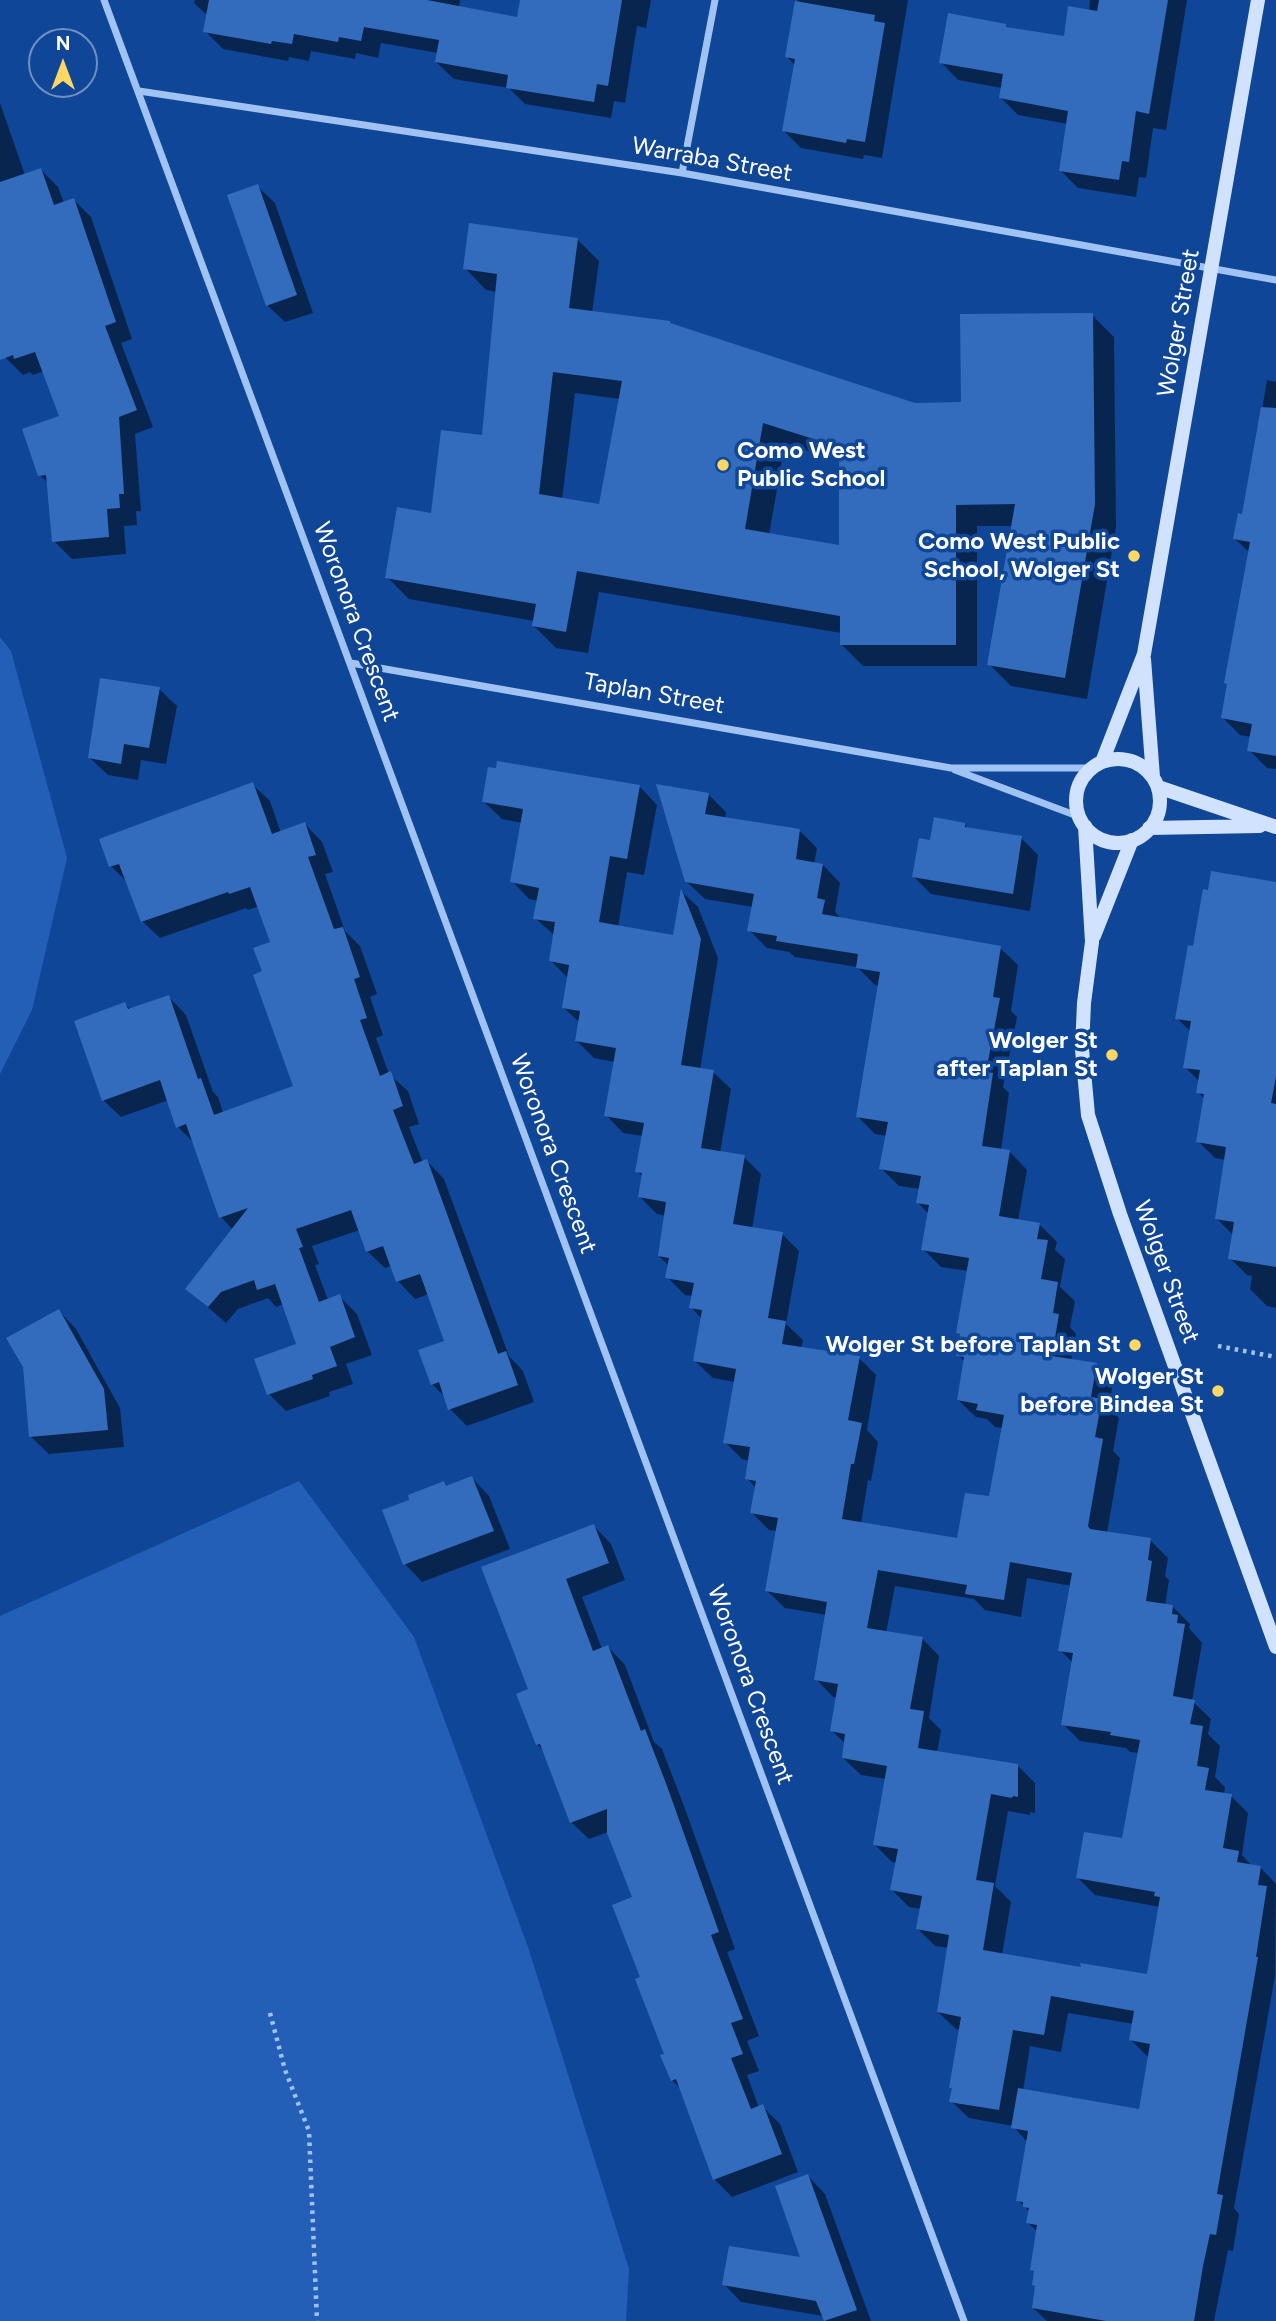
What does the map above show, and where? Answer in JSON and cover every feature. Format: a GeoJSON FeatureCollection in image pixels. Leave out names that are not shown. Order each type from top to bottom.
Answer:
{"type":"FeatureCollection","features":[{"type":"Feature","properties":{"kind":"street","name":"Woronora Crescent"},"geometry":{"type":"LineString","coordinates":[[104,0],[964,2321]]}},
{"type":"Feature","properties":{"kind":"street"},"geometry":{"type":"LineString","coordinates":[[682,173],[715,0]]}},
{"type":"Feature","properties":{"kind":"street","name":"Wolger Street"},"geometry":{"type":"LineString","coordinates":[[1097,765],[1144,654],[1258,0]]}},
{"type":"Feature","properties":{"kind":"street","name":"Warraba Street"},"geometry":{"type":"LineString","coordinates":[[139,91],[682,173],[1276,280]]}},
{"type":"Feature","properties":{"kind":"street","name":"Wolger Street"},"geometry":{"type":"LineString","coordinates":[[1144,654],[1155,782]]}},
{"type":"Feature","properties":{"kind":"street","name":"Taplan Street"},"geometry":{"type":"LineString","coordinates":[[351,663],[951,768],[1097,765]]}},
{"type":"Feature","properties":{"kind":"street"},"geometry":{"type":"LineString","coordinates":[[1155,782],[1159,809],[1156,820],[1132,840],[1112,842],[1101,839],[1083,822],[1077,796],[1079,785],[1097,765],[1113,759],[1136,762],[1155,782],[1272,826]]}},
{"type":"Feature","properties":{"kind":"street","name":"Taplan Street"},"geometry":{"type":"LineString","coordinates":[[951,768],[1083,822]]}},
{"type":"Feature","properties":{"kind":"street","name":"Wolger Street"},"geometry":{"type":"LineString","coordinates":[[1083,822],[1092,942],[1084,1003],[1082,1049],[1088,1115],[1120,1214],[1276,1647]]}},
{"type":"Feature","properties":{"kind":"street"},"geometry":{"type":"LineString","coordinates":[[1149,828],[1272,826]]}},
{"type":"Feature","properties":{"kind":"street","name":"Wolger Street"},"geometry":{"type":"LineString","coordinates":[[1092,942],[1132,840]]}},
{"type":"Feature","properties":{"kind":"path"},"geometry":{"type":"LineString","coordinates":[[1218,1346],[1276,1357]]}},
{"type":"Feature","properties":{"kind":"path"},"geometry":{"type":"LineString","coordinates":[[270,2013],[285,2070],[309,2132],[317,2321]]}},
{"type":"Feature","properties":{"kind":"shaded area"},"geometry":{"type":"Polygon","coordinates":[[[0,637],[11,651],[67,858],[32,1010],[0,1074],[0,637]]]}},
{"type":"Feature","properties":{"kind":"shaded area"},"geometry":{"type":"Polygon","coordinates":[[[299,1481],[414,1637],[528,1947],[629,2269],[626,2321],[0,2321],[0,1616],[299,1481]]]}},
{"type":"Feature","properties":{"kind":"building"},"geometry":{"type":"Polygon","coordinates":[[[209,0],[427,0],[517,17],[520,0],[622,0],[608,86],[597,84],[594,102],[506,88],[508,75],[435,62],[439,40],[364,27],[361,41],[339,37],[338,42],[294,34],[292,44],[272,41],[271,44],[203,32],[209,0]]]}},
{"type":"Feature","properties":{"kind":"building"},"geometry":{"type":"Polygon","coordinates":[[[1099,0],[1168,0],[1149,114],[1136,111],[1129,162],[1122,161],[1119,180],[1059,171],[1068,111],[999,98],[1003,74],[939,63],[948,13],[1006,24],[1006,27],[1064,36],[1068,6],[1097,11],[1099,0]]]}},
{"type":"Feature","properties":{"kind":"building"},"geometry":{"type":"Polygon","coordinates":[[[795,1],[875,15],[874,21],[885,23],[865,142],[847,139],[846,143],[782,131],[795,59],[785,57],[795,1]]]}},
{"type":"Feature","properties":{"kind":"building"},"geometry":{"type":"Polygon","coordinates":[[[41,168],[54,205],[74,198],[116,322],[105,326],[137,410],[119,417],[124,494],[119,494],[120,508],[107,509],[109,537],[52,542],[46,475],[38,476],[22,429],[59,416],[35,352],[14,359],[13,355],[0,360],[0,182],[41,168]]]}},
{"type":"Feature","properties":{"kind":"building"},"geometry":{"type":"Polygon","coordinates":[[[258,184],[297,295],[266,306],[227,195],[258,184]]]}},
{"type":"Feature","properties":{"kind":"building"},"geometry":{"type":"Polygon","coordinates":[[[469,223],[578,238],[569,308],[670,321],[915,403],[961,402],[960,314],[1093,313],[1095,504],[1065,678],[987,665],[1015,504],[956,505],[956,645],[840,645],[840,616],[577,571],[566,632],[532,626],[536,604],[385,578],[397,507],[431,513],[441,430],[482,435],[497,274],[463,269],[469,223]],[[553,372],[539,494],[599,504],[622,381],[553,372]],[[763,423],[745,529],[839,545],[839,447],[763,423]]]}},
{"type":"Feature","properties":{"kind":"building"},"geometry":{"type":"Polygon","coordinates":[[[1261,407],[1276,408],[1276,756],[1247,751],[1252,724],[1221,718],[1227,684],[1224,683],[1250,542],[1233,539],[1238,513],[1242,514],[1261,407]]]}},
{"type":"Feature","properties":{"kind":"building"},"geometry":{"type":"Polygon","coordinates":[[[100,678],[160,687],[149,748],[124,744],[121,764],[88,758],[100,678]]]}},
{"type":"Feature","properties":{"kind":"building"},"geometry":{"type":"Polygon","coordinates":[[[497,761],[640,785],[627,859],[610,856],[599,922],[673,935],[681,888],[701,939],[681,1065],[714,1070],[701,1148],[745,1155],[733,1224],[783,1232],[768,1318],[786,1321],[782,1344],[860,1356],[848,1420],[862,1423],[854,1464],[851,1464],[842,1519],[957,1538],[965,1493],[989,1496],[1004,1415],[976,1410],[978,1404],[957,1400],[964,1357],[956,1356],[960,1334],[956,1333],[969,1258],[921,1250],[929,1205],[916,1203],[921,1176],[879,1169],[888,1122],[856,1117],[880,972],[856,968],[858,954],[776,941],[777,936],[747,931],[754,894],[685,882],[656,784],[709,793],[705,814],[800,829],[796,859],[823,864],[817,898],[825,900],[822,914],[1001,946],[993,997],[1000,998],[986,1072],[993,1073],[982,1146],[1010,1150],[999,1216],[1040,1223],[1037,1239],[1048,1240],[1041,1279],[1058,1282],[1053,1313],[1059,1314],[1052,1356],[1097,1363],[1091,1397],[1102,1399],[1095,1437],[1103,1439],[1088,1526],[1090,1529],[1151,1538],[1148,1560],[1152,1561],[1146,1601],[1173,1605],[1172,1614],[1178,1615],[1177,1623],[1185,1624],[1173,1696],[1195,1700],[1190,1724],[1203,1726],[1197,1766],[1209,1768],[1205,1790],[1232,1794],[1223,1848],[1239,1851],[1237,1862],[1261,1866],[1258,1885],[1267,1886],[1258,1957],[1217,2194],[1223,2195],[1216,2235],[1210,2234],[1194,2321],[1106,2321],[1032,2308],[1035,2286],[1032,2285],[1034,2271],[1030,2270],[1037,2225],[1026,2223],[1029,2208],[1023,2207],[1023,2202],[1016,2201],[1028,2131],[1011,2128],[1018,2088],[1139,2109],[1150,2044],[1129,2040],[1134,2011],[1051,1996],[1044,2035],[1013,2030],[999,2110],[949,2102],[961,2017],[937,2012],[949,1935],[916,1929],[922,1896],[890,1890],[898,1849],[873,1845],[887,1766],[842,1758],[845,1734],[830,1731],[838,1684],[814,1680],[827,1602],[765,1591],[778,1518],[750,1513],[756,1481],[745,1479],[750,1447],[723,1443],[736,1369],[693,1361],[702,1310],[689,1308],[694,1283],[665,1278],[669,1258],[658,1256],[666,1202],[638,1197],[642,1173],[635,1172],[644,1123],[604,1116],[616,1048],[575,1041],[580,1011],[562,1008],[569,965],[549,961],[555,922],[533,919],[539,888],[510,882],[523,809],[482,802],[488,767],[496,768],[497,761]],[[1010,1562],[1004,1600],[965,1594],[967,1585],[878,1570],[867,1628],[923,1637],[910,1709],[924,1711],[918,1748],[1018,1764],[1018,1797],[991,1794],[976,1880],[994,1883],[983,1950],[1081,1967],[1080,1963],[1147,1974],[1160,1897],[1154,1896],[1155,1892],[1076,1878],[1084,1832],[1122,1838],[1140,1740],[1110,1735],[1111,1732],[1061,1725],[1073,1653],[1058,1651],[1072,1573],[1010,1562]]]}},
{"type":"Feature","properties":{"kind":"building"},"geometry":{"type":"Polygon","coordinates":[[[253,782],[272,834],[305,822],[316,855],[308,857],[334,929],[343,927],[360,977],[354,979],[367,1018],[360,1020],[380,1076],[391,1071],[403,1106],[393,1110],[414,1164],[427,1159],[498,1354],[506,1351],[518,1385],[448,1410],[439,1382],[431,1385],[418,1350],[444,1341],[420,1274],[396,1282],[383,1246],[366,1252],[351,1210],[296,1229],[303,1247],[299,1248],[319,1302],[340,1294],[355,1337],[330,1347],[337,1366],[312,1375],[313,1379],[267,1395],[254,1359],[296,1344],[275,1284],[257,1290],[254,1280],[221,1292],[208,1307],[185,1289],[248,1208],[219,1218],[186,1124],[176,1128],[160,1080],[102,1101],[74,1021],[125,1002],[128,1009],[169,995],[198,1079],[201,1078],[214,1115],[293,1086],[253,975],[262,971],[253,948],[270,942],[250,887],[141,922],[119,864],[109,867],[99,839],[253,782]]]}},
{"type":"Feature","properties":{"kind":"building"},"geometry":{"type":"Polygon","coordinates":[[[934,817],[965,823],[965,827],[1022,836],[1013,894],[912,877],[919,838],[930,840],[934,817]]]}},
{"type":"Feature","properties":{"kind":"building"},"geometry":{"type":"Polygon","coordinates":[[[1211,871],[1276,882],[1276,1077],[1271,1103],[1276,1104],[1276,1267],[1228,1259],[1234,1222],[1215,1219],[1226,1147],[1196,1142],[1204,1094],[1196,1093],[1200,1070],[1183,1068],[1191,1021],[1175,1019],[1188,945],[1193,946],[1203,889],[1208,890],[1211,871]]]}},
{"type":"Feature","properties":{"kind":"building"},"geometry":{"type":"Polygon","coordinates":[[[59,1309],[104,1389],[108,1430],[29,1437],[23,1367],[6,1338],[59,1309]]]}},
{"type":"Feature","properties":{"kind":"building"},"geometry":{"type":"Polygon","coordinates":[[[472,1476],[494,1531],[403,1565],[382,1510],[409,1500],[408,1495],[444,1481],[446,1486],[472,1476]]]}},
{"type":"Feature","properties":{"kind":"building"},"geometry":{"type":"Polygon","coordinates":[[[594,1524],[609,1563],[566,1579],[593,1651],[608,1645],[641,1731],[645,1729],[667,1786],[719,1932],[711,1935],[743,2019],[731,2023],[743,2054],[731,2058],[751,2109],[763,2104],[782,2154],[713,2180],[676,2079],[671,2081],[660,2055],[664,2054],[635,1979],[640,1977],[612,1905],[632,1897],[607,1833],[607,1809],[570,1823],[540,1744],[536,1745],[516,1694],[528,1689],[481,1567],[594,1524]]]}},
{"type":"Feature","properties":{"kind":"building"},"geometry":{"type":"Polygon","coordinates":[[[808,2174],[857,2310],[824,2321],[816,2301],[722,2285],[729,2246],[800,2257],[775,2186],[808,2174]]]}},
{"type":"Feature","properties":{"kind":"place","name":"Como West Public School"},"geometry":{"type":"Point","coordinates":[723,465]}},
{"type":"Feature","properties":{"kind":"place","name":"Como West Public School, Wolger St"},"geometry":{"type":"Point","coordinates":[1134,556]}},
{"type":"Feature","properties":{"kind":"place","name":"Wolger St after Taplan St"},"geometry":{"type":"Point","coordinates":[1112,1055]}},
{"type":"Feature","properties":{"kind":"place","name":"Wolger St before Taplan St"},"geometry":{"type":"Point","coordinates":[1135,1345]}},
{"type":"Feature","properties":{"kind":"place","name":"Wolger St before Bindea St"},"geometry":{"type":"Point","coordinates":[1218,1391]}}]}
